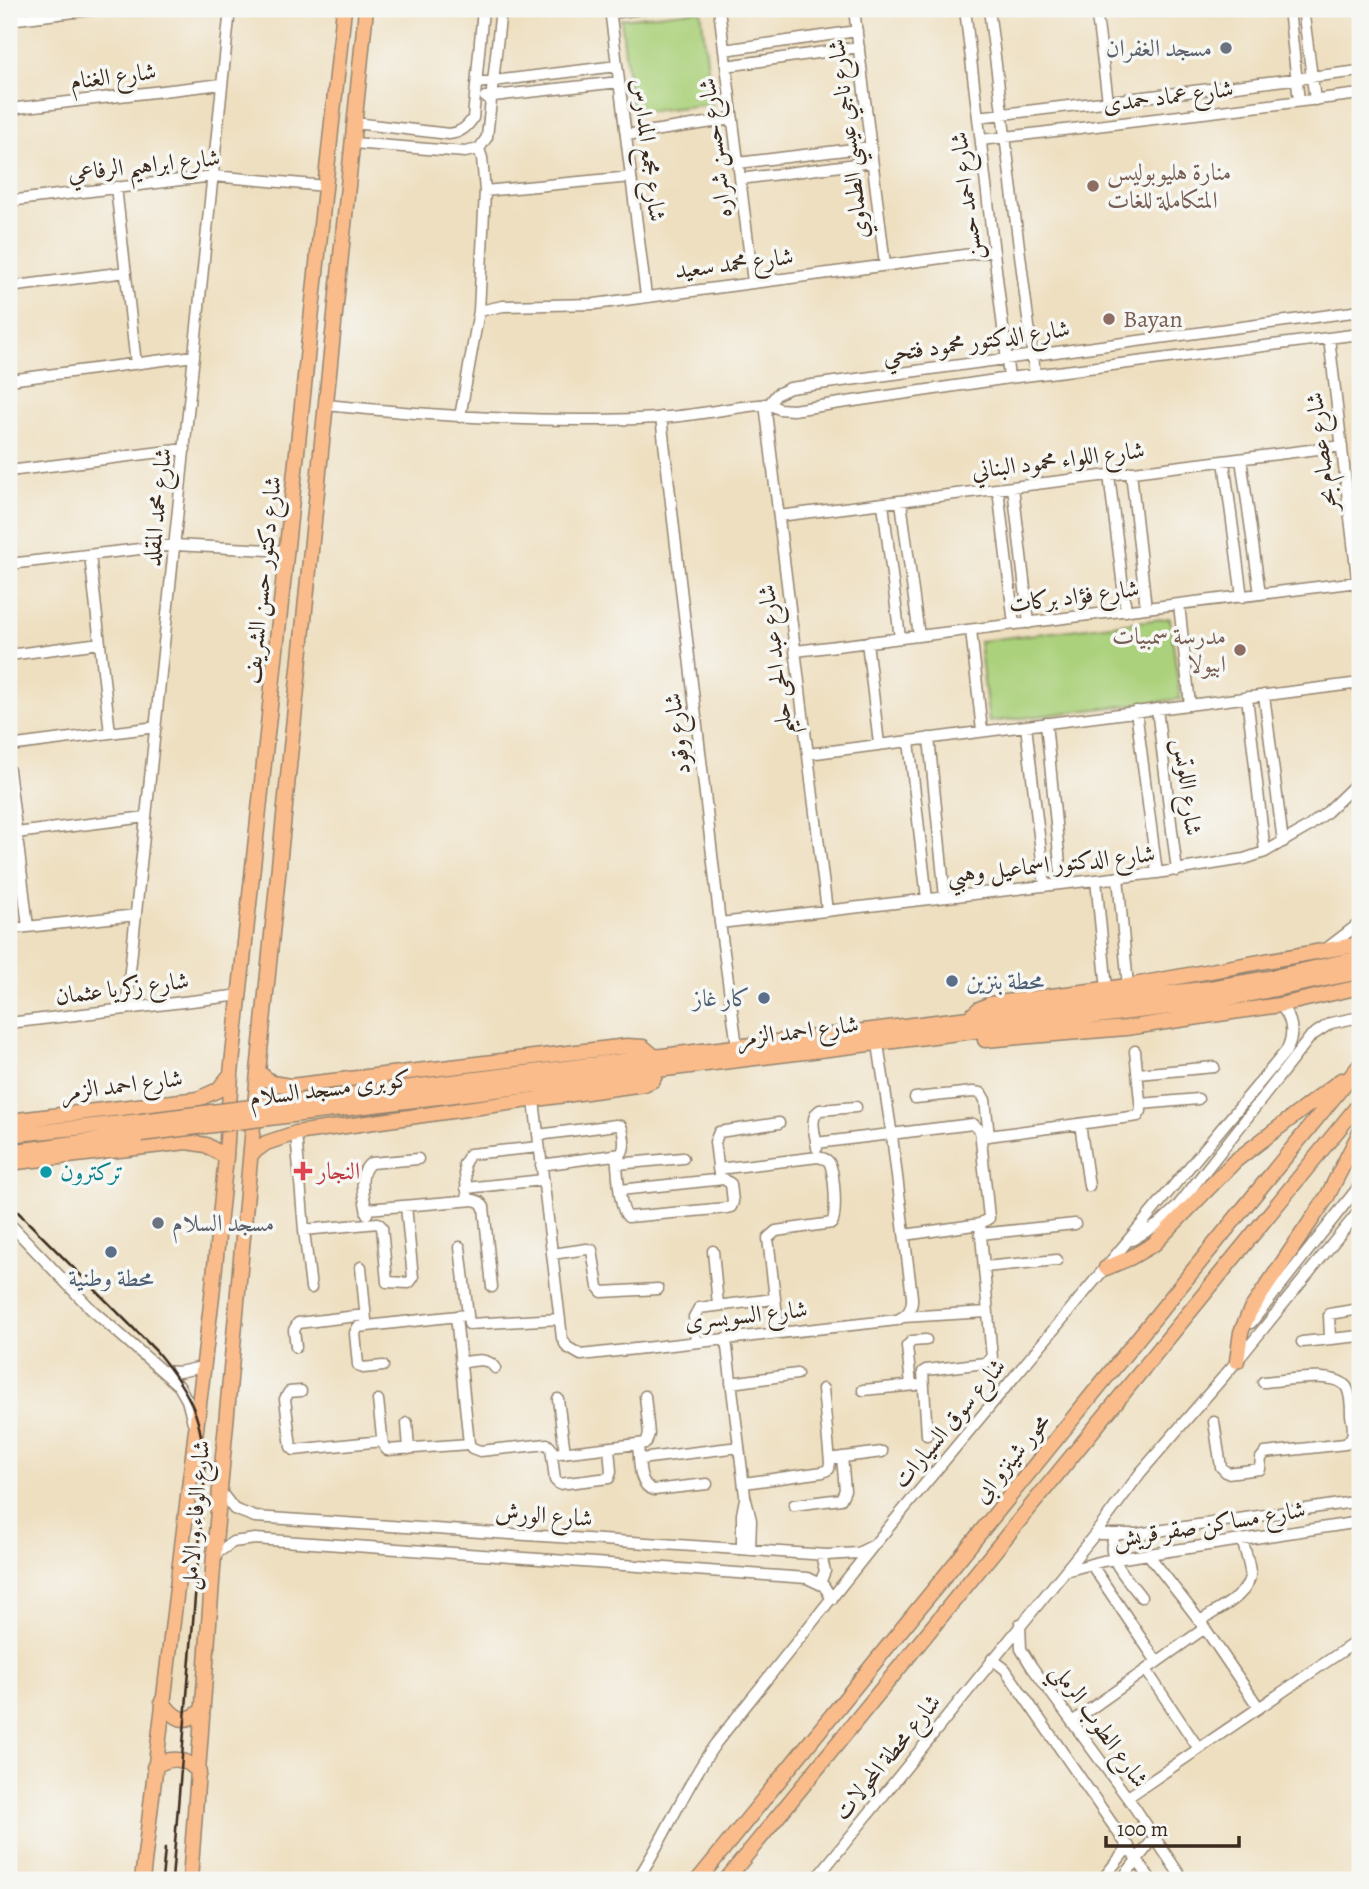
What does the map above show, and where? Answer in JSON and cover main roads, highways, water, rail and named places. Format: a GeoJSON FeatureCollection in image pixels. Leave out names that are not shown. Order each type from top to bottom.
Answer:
{"type":"FeatureCollection","features":[{"type":"Feature","properties":{"kind":"main road","name":"شارع دكتور حسن الشريف"},"geometry":{"type":"LineString","coordinates":[[226,1157],[231,1074],[344,9]]}},
{"type":"Feature","properties":{"kind":"main road","name":"شارع دكتور حسن الشريف"},"geometry":{"type":"LineString","coordinates":[[251,1154],[366,9]]}},
{"type":"Feature","properties":{"kind":"main road"},"geometry":{"type":"LineString","coordinates":[[294,486],[317,488]]}},
{"type":"Feature","properties":{"kind":"main road"},"geometry":{"type":"LineString","coordinates":[[280,622],[303,624]]}},
{"type":"Feature","properties":{"kind":"main road","name":"شارع احمد الزمر"},"geometry":{"type":"LineString","coordinates":[[656,1064],[737,1046],[970,1018],[979,1009],[990,1004],[1128,986],[1360,944]]}},
{"type":"Feature","properties":{"kind":"main road"},"geometry":{"type":"LineString","coordinates":[[898,1042],[1211,1002],[1360,958]]}},
{"type":"Feature","properties":{"kind":"main road"},"geometry":{"type":"LineString","coordinates":[[970,1018],[1270,985],[1360,972]]}},
{"type":"Feature","properties":{"kind":"main road","name":"شارع احمد الزمر"},"geometry":{"type":"LineString","coordinates":[[656,1064],[898,1042],[910,1047],[1126,1028],[1280,1004],[1360,987]]}},
{"type":"Feature","properties":{"kind":"main road","name":"شارع احمد الزمر"},"geometry":{"type":"LineString","coordinates":[[251,1154],[266,1143],[296,1133],[644,1084],[653,1080],[656,1064],[643,1047],[627,1046],[300,1085],[278,1085],[258,1072]]}},
{"type":"Feature","properties":{"kind":"main road","name":"كوبرى مسجد السلام"},"geometry":{"type":"LineString","coordinates":[[9,1152],[141,1128],[656,1064]]}},
{"type":"Feature","properties":{"kind":"main road"},"geometry":{"type":"LineString","coordinates":[[1106,1268],[1154,1244],[1235,1161],[1359,1066]]}},
{"type":"Feature","properties":{"kind":"main road","name":"محور شينزو ابى"},"geometry":{"type":"LineString","coordinates":[[698,1880],[1359,1066]]}},
{"type":"Feature","properties":{"kind":"main road","name":"شارع احمد الزمر"},"geometry":{"type":"LineString","coordinates":[[9,1121],[192,1100],[212,1094],[231,1074]]}},
{"type":"Feature","properties":{"kind":"main road"},"geometry":{"type":"LineString","coordinates":[[296,1133],[287,1111],[289,1099],[300,1085]]}},
{"type":"Feature","properties":{"kind":"main road"},"geometry":{"type":"LineString","coordinates":[[187,1142],[199,1132],[202,1122],[199,1107],[192,1100]]}},
{"type":"Feature","properties":{"kind":"main road","name":"محور شينزو ابى"},"geometry":{"type":"LineString","coordinates":[[726,1880],[1360,1103]]}},
{"type":"Feature","properties":{"kind":"main road","name":"كوبرى مسجد السلام"},"geometry":{"type":"LineString","coordinates":[[9,1135],[141,1128]]}},
{"type":"Feature","properties":{"kind":"main road"},"geometry":{"type":"LineString","coordinates":[[1240,1357],[1241,1332],[1250,1311],[1326,1197],[1360,1132]]}},
{"type":"Feature","properties":{"kind":"main road"},"geometry":{"type":"LineString","coordinates":[[9,1163],[187,1142],[206,1145],[226,1157]]}},
{"type":"Feature","properties":{"kind":"main road","name":"شارع الوفاء و الامل"},"geometry":{"type":"LineString","coordinates":[[190,1880],[219,1491],[251,1154]]}},
{"type":"Feature","properties":{"kind":"main road","name":"شارع الوفاء و الامل"},"geometry":{"type":"LineString","coordinates":[[142,1880],[212,1296],[226,1157]]}},
{"type":"Feature","properties":{"kind":"main road"},"geometry":{"type":"LineString","coordinates":[[212,1296],[237,1298]]}},
{"type":"Feature","properties":{"kind":"main road"},"geometry":{"type":"LineString","coordinates":[[162,1701],[171,1714],[180,1718],[194,1717],[203,1709]]}},
{"type":"Feature","properties":{"kind":"main road"},"geometry":{"type":"LineString","coordinates":[[154,1767],[175,1759],[192,1765],[199,1773]]}},
{"type":"Feature","properties":{"kind":"railway"},"geometry":{"type":"LineString","coordinates":[[9,1203],[156,1351],[178,1380],[198,1422],[205,1474],[172,1880]]}},
{"type":"Feature","properties":{"kind":"railway"},"geometry":{"type":"LineString","coordinates":[[162,1880],[165,1848]]}},
{"type":"Feature","properties":{"kind":"place","name":"مسجد الغفران"},"geometry":{"type":"Point","coordinates":[1226,48]}},
{"type":"Feature","properties":{"kind":"place","name":"منارة هليوبوليس المتكاملة للغات"},"geometry":{"type":"Point","coordinates":[1093,186]}},
{"type":"Feature","properties":{"kind":"place","name":"Bayan"},"geometry":{"type":"Point","coordinates":[1109,319]}},
{"type":"Feature","properties":{"kind":"place","name":"مدرسة سمبيات ابيولا"},"geometry":{"type":"Point","coordinates":[1240,650]}},
{"type":"Feature","properties":{"kind":"place","name":"محطة بنزين"},"geometry":{"type":"Point","coordinates":[952,981]}},
{"type":"Feature","properties":{"kind":"place","name":"كار غاز"},"geometry":{"type":"Point","coordinates":[764,998]}},
{"type":"Feature","properties":{"kind":"place","name":"النجار"},"geometry":{"type":"Point","coordinates":[303,1171]}},
{"type":"Feature","properties":{"kind":"place","name":"تركترون"},"geometry":{"type":"Point","coordinates":[46,1172]}},
{"type":"Feature","properties":{"kind":"place","name":"مسجد السلام"},"geometry":{"type":"Point","coordinates":[158,1223]}},
{"type":"Feature","properties":{"kind":"place","name":"محطة وطنية"},"geometry":{"type":"Point","coordinates":[111,1252]}}]}
